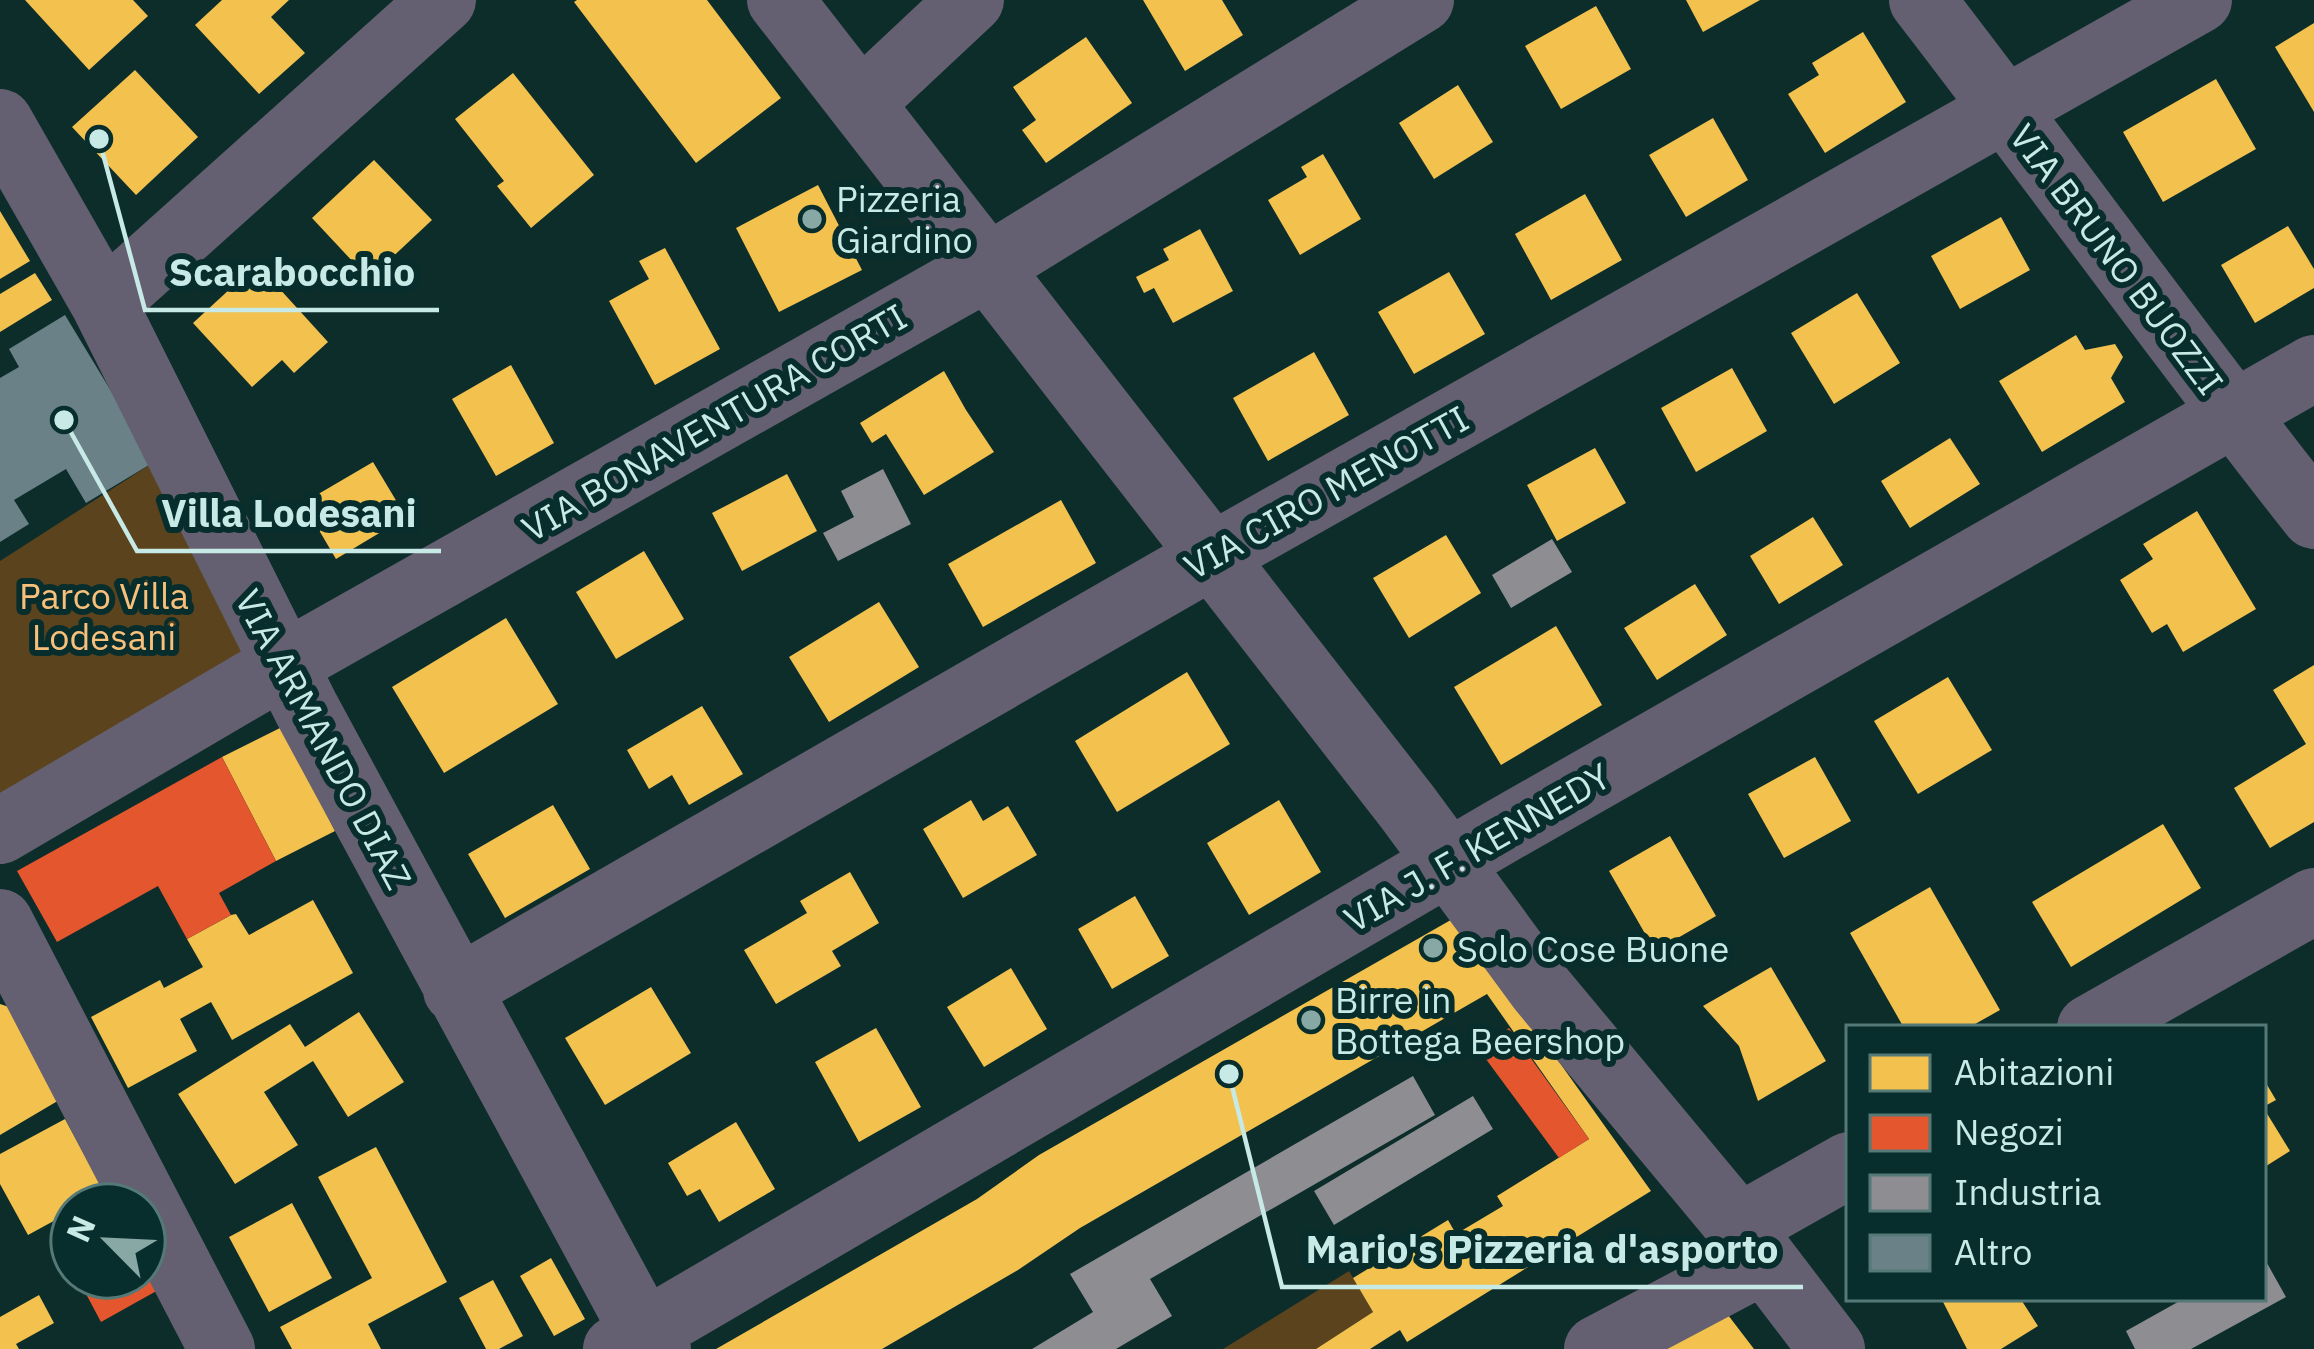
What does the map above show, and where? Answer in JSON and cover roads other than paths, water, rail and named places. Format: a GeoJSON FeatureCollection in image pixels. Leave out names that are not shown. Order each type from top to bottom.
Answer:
{"type":"FeatureCollection","features":[{"type":"Feature","properties":{"kind":"street"},"geometry":{"type":"LineString","coordinates":[[104,304],[443,0]]}},
{"type":"Feature","properties":{"kind":"street"},"geometry":{"type":"LineString","coordinates":[[780,0],[1449,862],[1541,989],[1832,1349]]}},
{"type":"Feature","properties":{"kind":"street"},"geometry":{"type":"LineString","coordinates":[[861,103],[970,0]]}},
{"type":"Feature","properties":{"kind":"street","name":"VIA BONAVENTURA CORTI"},"geometry":{"type":"LineString","coordinates":[[0,831],[988,267],[1421,0]]}},
{"type":"Feature","properties":{"kind":"street","name":"VIA BRUNO BUOZZI"},"geometry":{"type":"LineString","coordinates":[[1922,0],[2314,517]]}},
{"type":"Feature","properties":{"kind":"street","name":"VIA CIRO MENOTTI"},"geometry":{"type":"LineString","coordinates":[[456,990],[1212,556],[2199,0]]}},
{"type":"Feature","properties":{"kind":"street","name":"VIA ARMANDO DIAZ"},"geometry":{"type":"LineString","coordinates":[[0,122],[104,304],[284,665],[639,1344]]}},
{"type":"Feature","properties":{"kind":"street","name":"VIA J. F. KENNEDY"},"geometry":{"type":"LineString","coordinates":[[639,1344],[1449,862],[2314,368]]}},
{"type":"Feature","properties":{"kind":"street"},"geometry":{"type":"LineString","coordinates":[[2095,1025],[2314,901]]}},
{"type":"Feature","properties":{"kind":"street"},"geometry":{"type":"LineString","coordinates":[[0,922],[222,1349]]}},
{"type":"Feature","properties":{"kind":"street"},"geometry":{"type":"LineString","coordinates":[[1597,1349],[1751,1244],[1846,1167]]}},
{"type":"Feature","properties":{"kind":"place","name":"Scarabocchio"},"geometry":{"type":"Point","coordinates":[99,139]}},
{"type":"Feature","properties":{"kind":"place","name":"Pizzeria Giardino"},"geometry":{"type":"Point","coordinates":[812,219]}},
{"type":"Feature","properties":{"kind":"place","name":"Villa Lodesani"},"geometry":{"type":"Point","coordinates":[64,420]}},
{"type":"Feature","properties":{"kind":"place","name":"Solo Cose Buone"},"geometry":{"type":"Point","coordinates":[1433,948]}},
{"type":"Feature","properties":{"kind":"place","name":"Birre in Bottega Beershop"},"geometry":{"type":"Point","coordinates":[1311,1020]}},
{"type":"Feature","properties":{"kind":"place","name":"Mario's Pizzeria d'asporto"},"geometry":{"type":"Point","coordinates":[1229,1074]}},
{"type":"Feature","properties":{"kind":"park label","name":"Parco Villa Lodesani"},"geometry":{"type":"Point","coordinates":[104,616]}}]}
